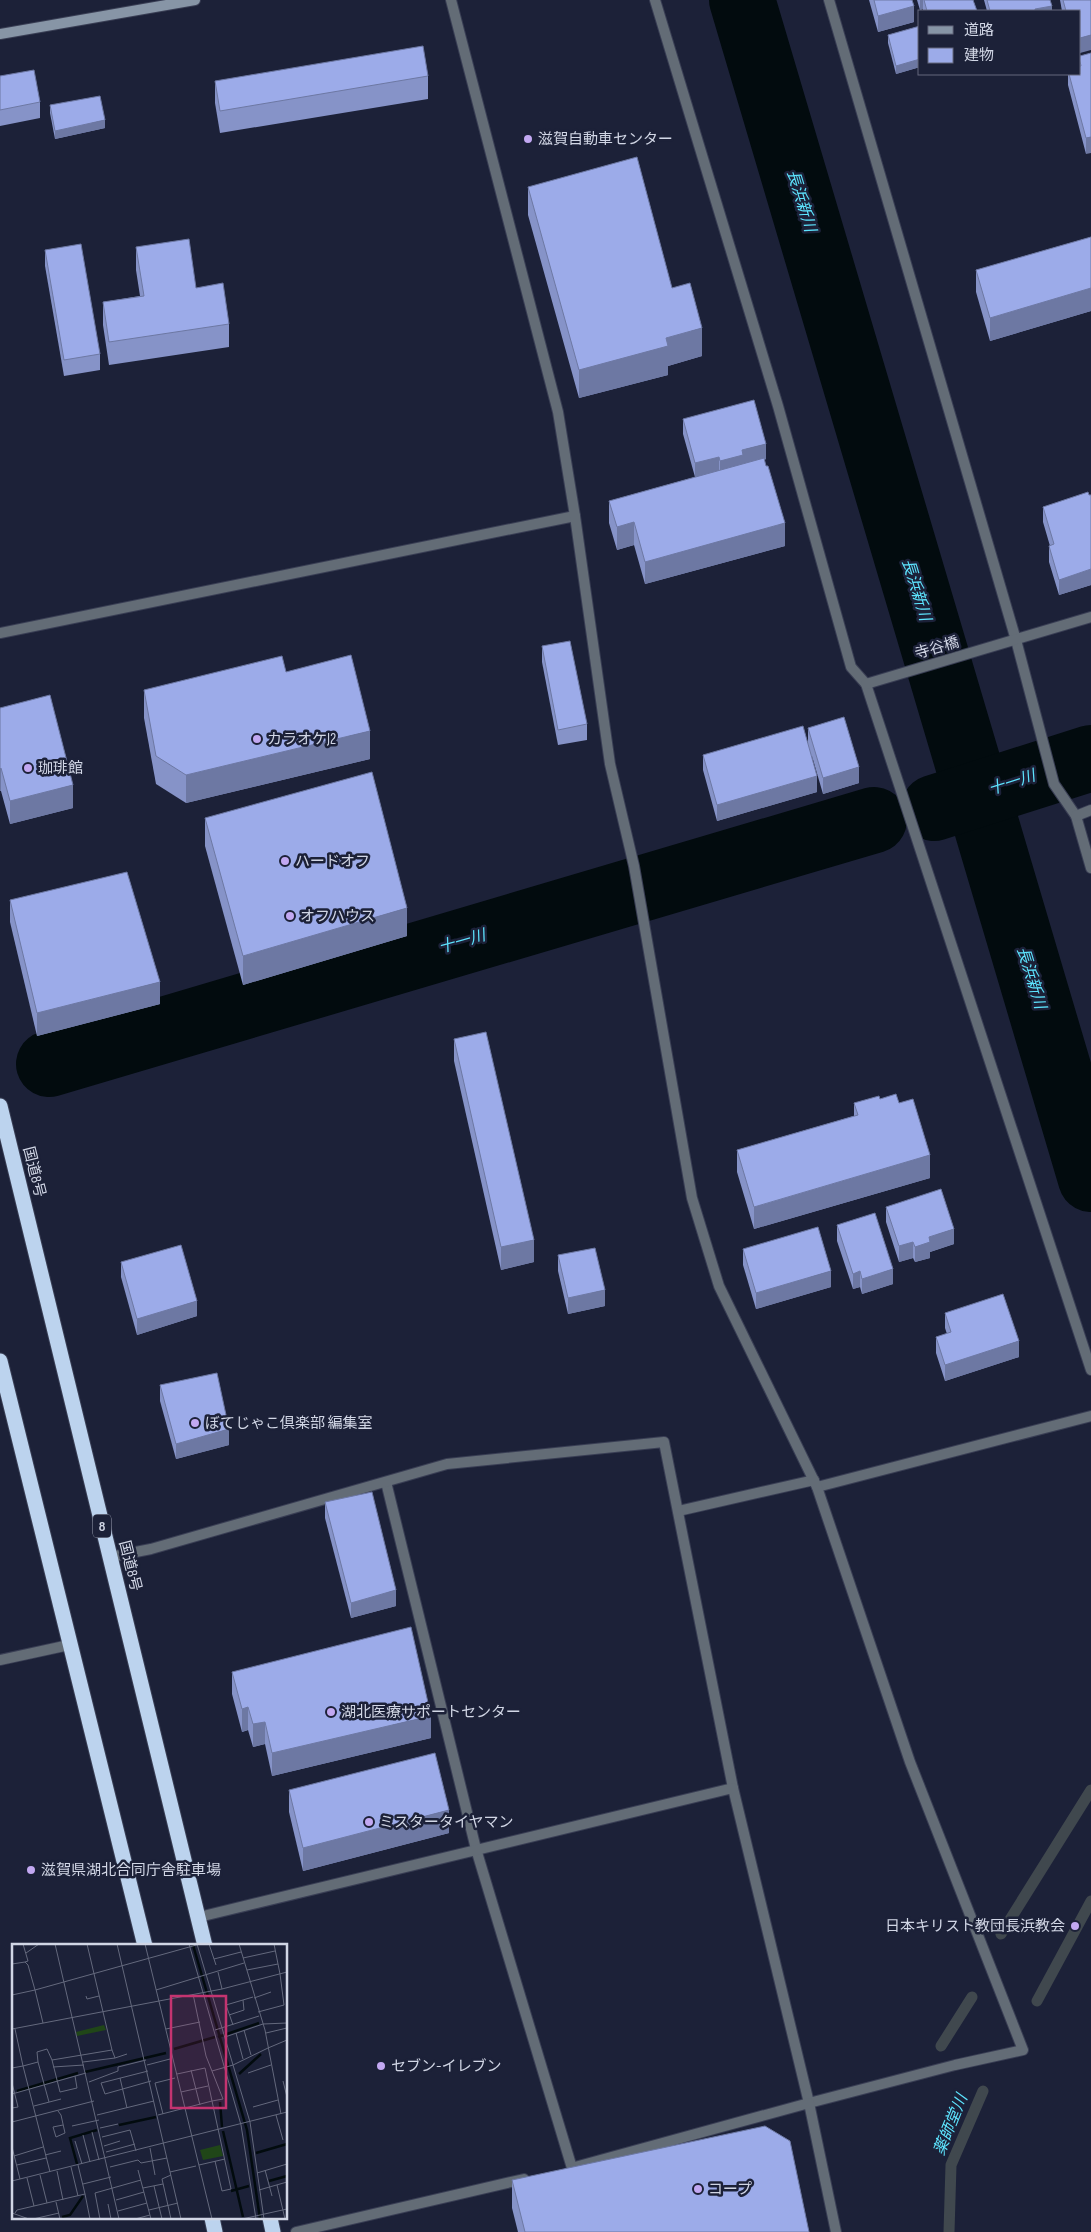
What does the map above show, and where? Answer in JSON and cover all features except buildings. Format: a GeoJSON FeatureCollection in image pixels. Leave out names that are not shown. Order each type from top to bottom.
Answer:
{"type":"FeatureCollection","features":[{"type":"Feature","properties":{"kind":"highway","name":"国道8号"},"geometry":{"type":"LineString","coordinates":[[0,1106],[206,1944]]}},
{"type":"Feature","properties":{"kind":"highway"},"geometry":{"type":"LineString","coordinates":[[0,1362],[144,1944]]}},
{"type":"Feature","properties":{"kind":"main road"},"geometry":{"type":"LineString","coordinates":[[0,34],[195,0]]}},
{"type":"Feature","properties":{"kind":"street"},"geometry":{"type":"LineString","coordinates":[[386,1482],[476,1849],[567,2169],[955,2065],[1023,2050],[910,1762],[816,1483],[719,1286],[694,1207],[634,866],[610,764],[575,516],[558,412],[451,0]]}},
{"type":"Feature","properties":{"kind":"street"},"geometry":{"type":"LineString","coordinates":[[655,0],[778,406],[851,667],[866,684],[1091,1370]]}},
{"type":"Feature","properties":{"kind":"street"},"geometry":{"type":"LineString","coordinates":[[829,0],[1016,640],[1044,751],[1054,784],[1076,816],[1091,868]]}},
{"type":"Feature","properties":{"kind":"street"},"geometry":{"type":"LineString","coordinates":[[0,633],[575,516]]}},
{"type":"Feature","properties":{"kind":"street","name":"寺谷橋"},"geometry":{"type":"LineString","coordinates":[[866,684],[1091,617]]}},
{"type":"Feature","properties":{"kind":"street"},"geometry":{"type":"LineString","coordinates":[[1076,816],[1091,810]]}},
{"type":"Feature","properties":{"kind":"street"},"geometry":{"type":"LineString","coordinates":[[678,1511],[816,1483],[1091,1416]]}},
{"type":"Feature","properties":{"kind":"street"},"geometry":{"type":"LineString","coordinates":[[110,1557],[151,1550],[447,1464],[664,1442],[733,1788],[810,2103],[836,2232]]}},
{"type":"Feature","properties":{"kind":"street"},"geometry":{"type":"LineString","coordinates":[[0,1660],[69,1645]]}},
{"type":"Feature","properties":{"kind":"street"},"geometry":{"type":"LineString","coordinates":[[199,1917],[733,1788]]}},
{"type":"Feature","properties":{"kind":"street"},"geometry":{"type":"LineString","coordinates":[[296,2232],[533,2177]]}},
{"type":"Feature","properties":{"kind":"waterway","name":"長浜新川"},"geometry":{"type":"LineString","coordinates":[[742,0],[1091,1179]]}},
{"type":"Feature","properties":{"kind":"waterway","name":"十一川"},"geometry":{"type":"LineString","coordinates":[[934,808],[1091,758]]}},
{"type":"Feature","properties":{"kind":"waterway","name":"十一川"},"geometry":{"type":"LineString","coordinates":[[49,1064],[874,820]]}},
{"type":"Feature","properties":{"kind":"waterway"},"geometry":{"type":"LineString","coordinates":[[1001,1934],[1091,1790]]}},
{"type":"Feature","properties":{"kind":"waterway","name":"薬師堂川"},"geometry":{"type":"LineString","coordinates":[[1037,2001],[1091,1901]]}},
{"type":"Feature","properties":{"kind":"waterway"},"geometry":{"type":"LineString","coordinates":[[941,2046],[972,1997]]}},
{"type":"Feature","properties":{"kind":"waterway","name":"薬師堂川"},"geometry":{"type":"LineString","coordinates":[[949,2232],[951,2165],[983,2091]]}},
{"type":"Feature","properties":{"kind":"place","name":"滋賀自動車センター"},"geometry":{"type":"Point","coordinates":[528,139]}},
{"type":"Feature","properties":{"kind":"place","name":"カラオケJ2"},"geometry":{"type":"Point","coordinates":[257,739]}},
{"type":"Feature","properties":{"kind":"place","name":"珈琲館"},"geometry":{"type":"Point","coordinates":[28,768]}},
{"type":"Feature","properties":{"kind":"place","name":"ハードオフ"},"geometry":{"type":"Point","coordinates":[285,861]}},
{"type":"Feature","properties":{"kind":"place","name":"オフハウス"},"geometry":{"type":"Point","coordinates":[290,916]}},
{"type":"Feature","properties":{"kind":"place","name":"ぼてじゃこ倶楽部 編集室"},"geometry":{"type":"Point","coordinates":[195,1423]}},
{"type":"Feature","properties":{"kind":"place","name":"湖北医療サポートセンター"},"geometry":{"type":"Point","coordinates":[331,1712]}},
{"type":"Feature","properties":{"kind":"place","name":"ミスタータイヤマン"},"geometry":{"type":"Point","coordinates":[369,1822]}},
{"type":"Feature","properties":{"kind":"place","name":"滋賀県湖北合同庁舎駐車場"},"geometry":{"type":"Point","coordinates":[31,1870]}},
{"type":"Feature","properties":{"kind":"place","name":"日本キリスト教団長浜教会"},"geometry":{"type":"Point","coordinates":[1075,1926]}},
{"type":"Feature","properties":{"kind":"place","name":"セブン-イレブン"},"geometry":{"type":"Point","coordinates":[381,2066]}},
{"type":"Feature","properties":{"kind":"place","name":"コープ"},"geometry":{"type":"Point","coordinates":[698,2189]}}]}
